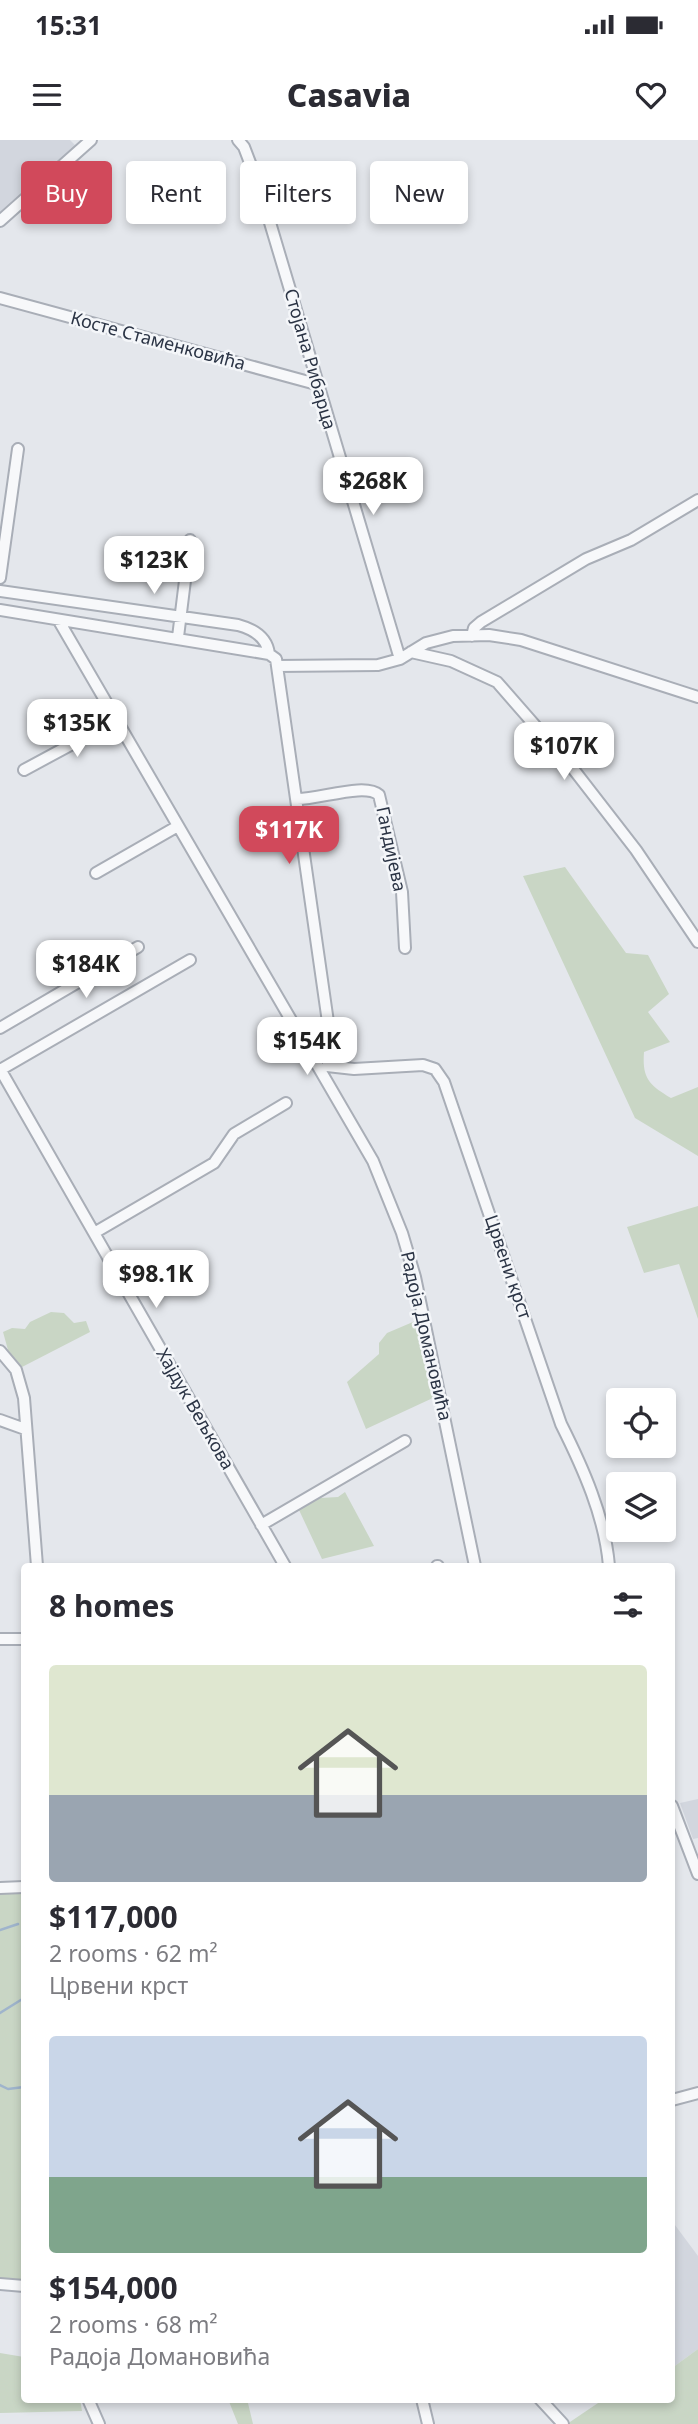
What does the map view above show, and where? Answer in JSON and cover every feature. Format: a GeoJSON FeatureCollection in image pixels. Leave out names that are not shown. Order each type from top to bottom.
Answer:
{"type":"FeatureCollection","features":[{"type":"Feature","properties":{"kind":"street"},"geometry":{"type":"LineString","coordinates":[[0,221],[91,140]]}},
{"type":"Feature","properties":{"kind":"street","name":"Стојана Рибарца"},"geometry":{"type":"LineString","coordinates":[[239,141],[260,189],[400,659]]}},
{"type":"Feature","properties":{"kind":"street","name":"Косте Стаменковића"},"geometry":{"type":"LineString","coordinates":[[0,298],[316,384]]}},
{"type":"Feature","properties":{"kind":"street"},"geometry":{"type":"LineString","coordinates":[[0,578],[18,449]]}},
{"type":"Feature","properties":{"kind":"street"},"geometry":{"type":"LineString","coordinates":[[472,636],[474,628],[481,622],[539,585],[586,558],[631,540],[698,500]]}},
{"type":"Feature","properties":{"kind":"street"},"geometry":{"type":"LineString","coordinates":[[178,636],[190,540]]}},
{"type":"Feature","properties":{"kind":"street"},"geometry":{"type":"LineString","coordinates":[[0,591],[181,615],[253,630],[263,639],[269,654]]}},
{"type":"Feature","properties":{"kind":"street"},"geometry":{"type":"LineString","coordinates":[[0,610],[59,621],[178,636],[269,654],[276,659],[331,1045],[326,1067]]}},
{"type":"Feature","properties":{"kind":"street","name":"Радоја Домановића"},"geometry":{"type":"LineString","coordinates":[[59,621],[178,826],[326,1067],[373,1161],[402,1233],[421,1301],[474,1563]]}},
{"type":"Feature","properties":{"kind":"street"},"geometry":{"type":"LineString","coordinates":[[277,666],[357,667],[400,659],[426,643],[472,636],[521,640],[698,697]]}},
{"type":"Feature","properties":{"kind":"street"},"geometry":{"type":"LineString","coordinates":[[411,652],[450,661],[497,681],[582,780],[636,850],[698,942]]}},
{"type":"Feature","properties":{"kind":"street"},"geometry":{"type":"LineString","coordinates":[[24,770],[116,721]]}},
{"type":"Feature","properties":{"kind":"street","name":"Гандијева"},"geometry":{"type":"LineString","coordinates":[[296,799],[313,800],[366,789],[379,795],[402,892],[405,948]]}},
{"type":"Feature","properties":{"kind":"street"},"geometry":{"type":"LineString","coordinates":[[96,873],[178,826]]}},
{"type":"Feature","properties":{"kind":"street"},"geometry":{"type":"LineString","coordinates":[[0,1028],[138,947]]}},
{"type":"Feature","properties":{"kind":"street"},"geometry":{"type":"LineString","coordinates":[[0,1070],[190,960]]}},
{"type":"Feature","properties":{"kind":"street","name":"Црвени крст"},"geometry":{"type":"LineString","coordinates":[[326,1067],[354,1069],[423,1065],[435,1069],[444,1082],[561,1424],[583,1469],[607,1548],[609,1563]]}},
{"type":"Feature","properties":{"kind":"street","name":"Хајдук Вељкова"},"geometry":{"type":"LineString","coordinates":[[0,1070],[283,1563]]}},
{"type":"Feature","properties":{"kind":"street"},"geometry":{"type":"LineString","coordinates":[[94,1233],[214,1163],[234,1134],[286,1103]]}},
{"type":"Feature","properties":{"kind":"street"},"geometry":{"type":"LineString","coordinates":[[0,1352],[20,1379],[37,1563]]}},
{"type":"Feature","properties":{"kind":"street"},"geometry":{"type":"LineString","coordinates":[[0,1420],[25,1429]]}},
{"type":"Feature","properties":{"kind":"street"},"geometry":{"type":"LineString","coordinates":[[261,1525],[405,1441]]}},
{"type":"Feature","properties":{"kind":"street"},"geometry":{"type":"LineString","coordinates":[[0,1639],[21,1639]]}},
{"type":"Feature","properties":{"kind":"street"},"geometry":{"type":"LineString","coordinates":[[675,1813],[698,1874]]}},
{"type":"Feature","properties":{"kind":"street"},"geometry":{"type":"LineString","coordinates":[[0,1888],[21,1888]]}},
{"type":"Feature","properties":{"kind":"street"},"geometry":{"type":"LineString","coordinates":[[675,2099],[698,2093]]}},
{"type":"Feature","properties":{"kind":"street"},"geometry":{"type":"LineString","coordinates":[[0,2284],[21,2287]]}},
{"type":"Feature","properties":{"kind":"street"},"geometry":{"type":"LineString","coordinates":[[90,2403],[99,2424]]}},
{"type":"Feature","properties":{"kind":"street"},"geometry":{"type":"LineString","coordinates":[[423,2403],[428,2424]]}},
{"type":"Feature","properties":{"kind":"street"},"geometry":{"type":"LineString","coordinates":[[544,2403],[563,2424]]}},
{"type":"Feature","properties":{"kind":"shaded area"},"geometry":{"type":"Polygon","coordinates":[[[0,140],[70,140],[76,146],[60,161],[21,161],[21,197],[0,216],[0,140]]]}},
{"type":"Feature","properties":{"kind":"shaded area"},"geometry":{"type":"Polygon","coordinates":[[[698,1799],[698,1838],[693,1839],[680,1803],[698,1799]]]}},
{"type":"Feature","properties":{"kind":"shaded area"},"geometry":{"type":"Polygon","coordinates":[[[675,2225],[698,2256],[698,2349],[675,2366],[675,2225]]]}},
{"type":"Feature","properties":{"kind":"green space"},"geometry":{"type":"Polygon","coordinates":[[[565,867],[626,953],[648,955],[669,994],[648,1012],[670,1042],[644,1052],[644,1068],[652,1085],[671,1098],[698,1087],[698,1156],[635,1118],[523,876],[565,867]]]}},
{"type":"Feature","properties":{"kind":"green space"},"geometry":{"type":"Polygon","coordinates":[[[698,1206],[698,1319],[679,1264],[644,1273],[627,1227],[698,1206]]]}},
{"type":"Feature","properties":{"kind":"green space"},"geometry":{"type":"Polygon","coordinates":[[[51,1312],[64,1313],[74,1323],[86,1321],[90,1332],[22,1367],[8,1350],[3,1332],[12,1328],[25,1329],[30,1322],[51,1312]]]}},
{"type":"Feature","properties":{"kind":"green space"},"geometry":{"type":"Polygon","coordinates":[[[420,1319],[435,1397],[366,1429],[347,1382],[379,1354],[379,1343],[387,1333],[420,1319]]]}},
{"type":"Feature","properties":{"kind":"green space"},"geometry":{"type":"Polygon","coordinates":[[[345,1492],[374,1546],[322,1559],[299,1510],[320,1498],[338,1497],[345,1492]]]}},
{"type":"Feature","properties":{"kind":"green space"},"geometry":{"type":"Polygon","coordinates":[[[21,1887],[21,2286],[0,2284],[0,1888],[21,1887]]]}},
{"type":"Feature","properties":{"kind":"green space"},"geometry":{"type":"Polygon","coordinates":[[[698,2349],[698,2424],[567,2424],[598,2403],[675,2403],[675,2366],[698,2349]]]}},
{"type":"Feature","properties":{"kind":"green space"},"geometry":{"type":"Polygon","coordinates":[[[0,2353],[21,2356],[21,2403],[81,2403],[82,2411],[0,2413],[0,2353]]]}},
{"type":"Feature","properties":{"kind":"green space"},"geometry":{"type":"Polygon","coordinates":[[[230,2403],[248,2403],[253,2424],[238,2424],[230,2403]]]}},
{"type":"Feature","properties":{"kind":"waterway"},"geometry":{"type":"LineString","coordinates":[[0,1930],[18,1924]]}},
{"type":"Feature","properties":{"kind":"waterway"},"geometry":{"type":"LineString","coordinates":[[0,2013],[21,2000]]}},
{"type":"Feature","properties":{"kind":"waterway"},"geometry":{"type":"LineString","coordinates":[[0,2085],[8,2089],[21,2087]]}}]}
